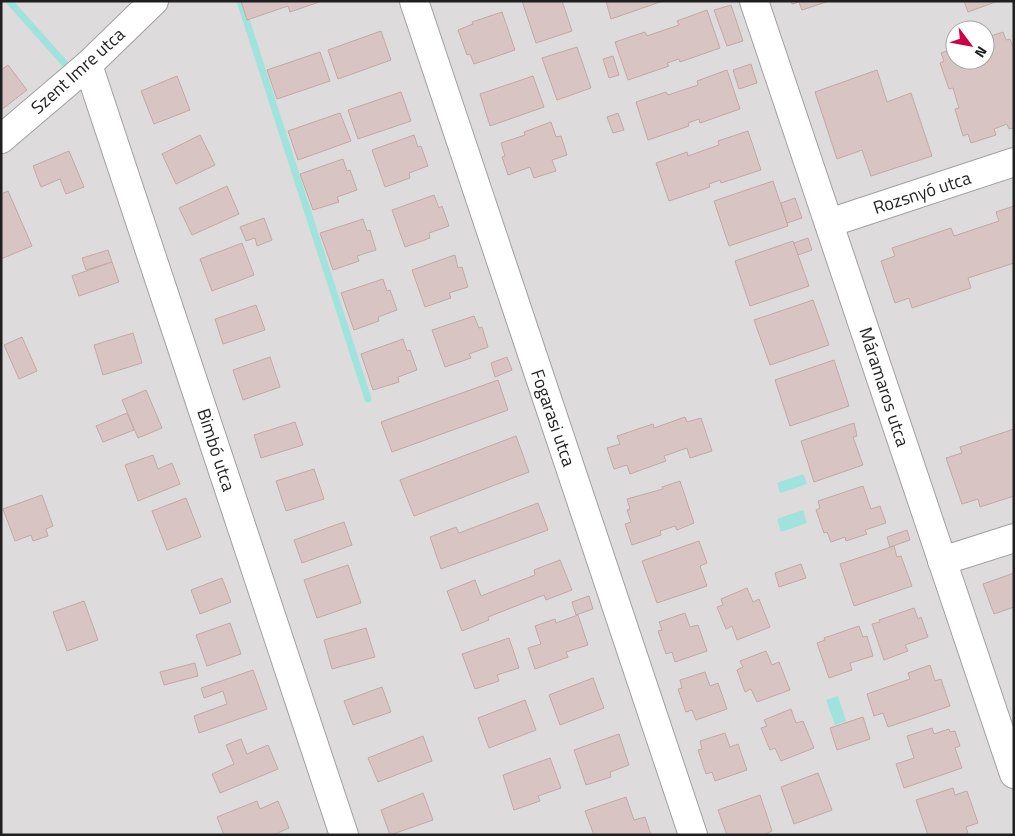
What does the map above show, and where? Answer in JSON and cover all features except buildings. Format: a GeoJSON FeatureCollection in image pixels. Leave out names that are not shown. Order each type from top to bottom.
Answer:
{"type":"FeatureCollection","features":[{"type":"Feature","properties":{"kind":"street","name":"Szent Imre utca"},"geometry":{"type":"LineString","coordinates":[[1,139],[88,65],[154,1]]}},
{"type":"Feature","properties":{"kind":"street","name":"Fogarasi utca"},"geometry":{"type":"LineString","coordinates":[[414,1],[693,835]]}},
{"type":"Feature","properties":{"kind":"street","name":"Máramaros utca"},"geometry":{"type":"LineString","coordinates":[[754,1],[1014,774]]}},
{"type":"Feature","properties":{"kind":"street","name":"Bimbó utca"},"geometry":{"type":"LineString","coordinates":[[88,65],[344,835]]}},
{"type":"Feature","properties":{"kind":"street","name":"Rozsnyó utca"},"geometry":{"type":"LineString","coordinates":[[830,223],[1014,162]]}},
{"type":"Feature","properties":{"kind":"street"},"geometry":{"type":"LineString","coordinates":[[942,561],[1014,538]]}},
{"type":"Feature","properties":{"kind":"shaded area"},"geometry":{"type":"Polygon","coordinates":[[[1,1],[1014,1],[1014,835],[1,835],[1,1]]]}},
{"type":"Feature","properties":{"kind":"water"},"geometry":{"type":"Polygon","coordinates":[[[803,474],[807,484],[780,493],[777,483],[803,474]]]}},
{"type":"Feature","properties":{"kind":"water"},"geometry":{"type":"Polygon","coordinates":[[[803,510],[807,523],[781,532],[777,519],[803,510]]]}},
{"type":"Feature","properties":{"kind":"water"},"geometry":{"type":"Polygon","coordinates":[[[838,696],[846,721],[835,725],[826,700],[838,696]]]}},
{"type":"Feature","properties":{"kind":"waterway"},"geometry":{"type":"LineString","coordinates":[[9,1],[66,65]]}},
{"type":"Feature","properties":{"kind":"waterway"},"geometry":{"type":"LineString","coordinates":[[240,1],[368,399]]}}]}
